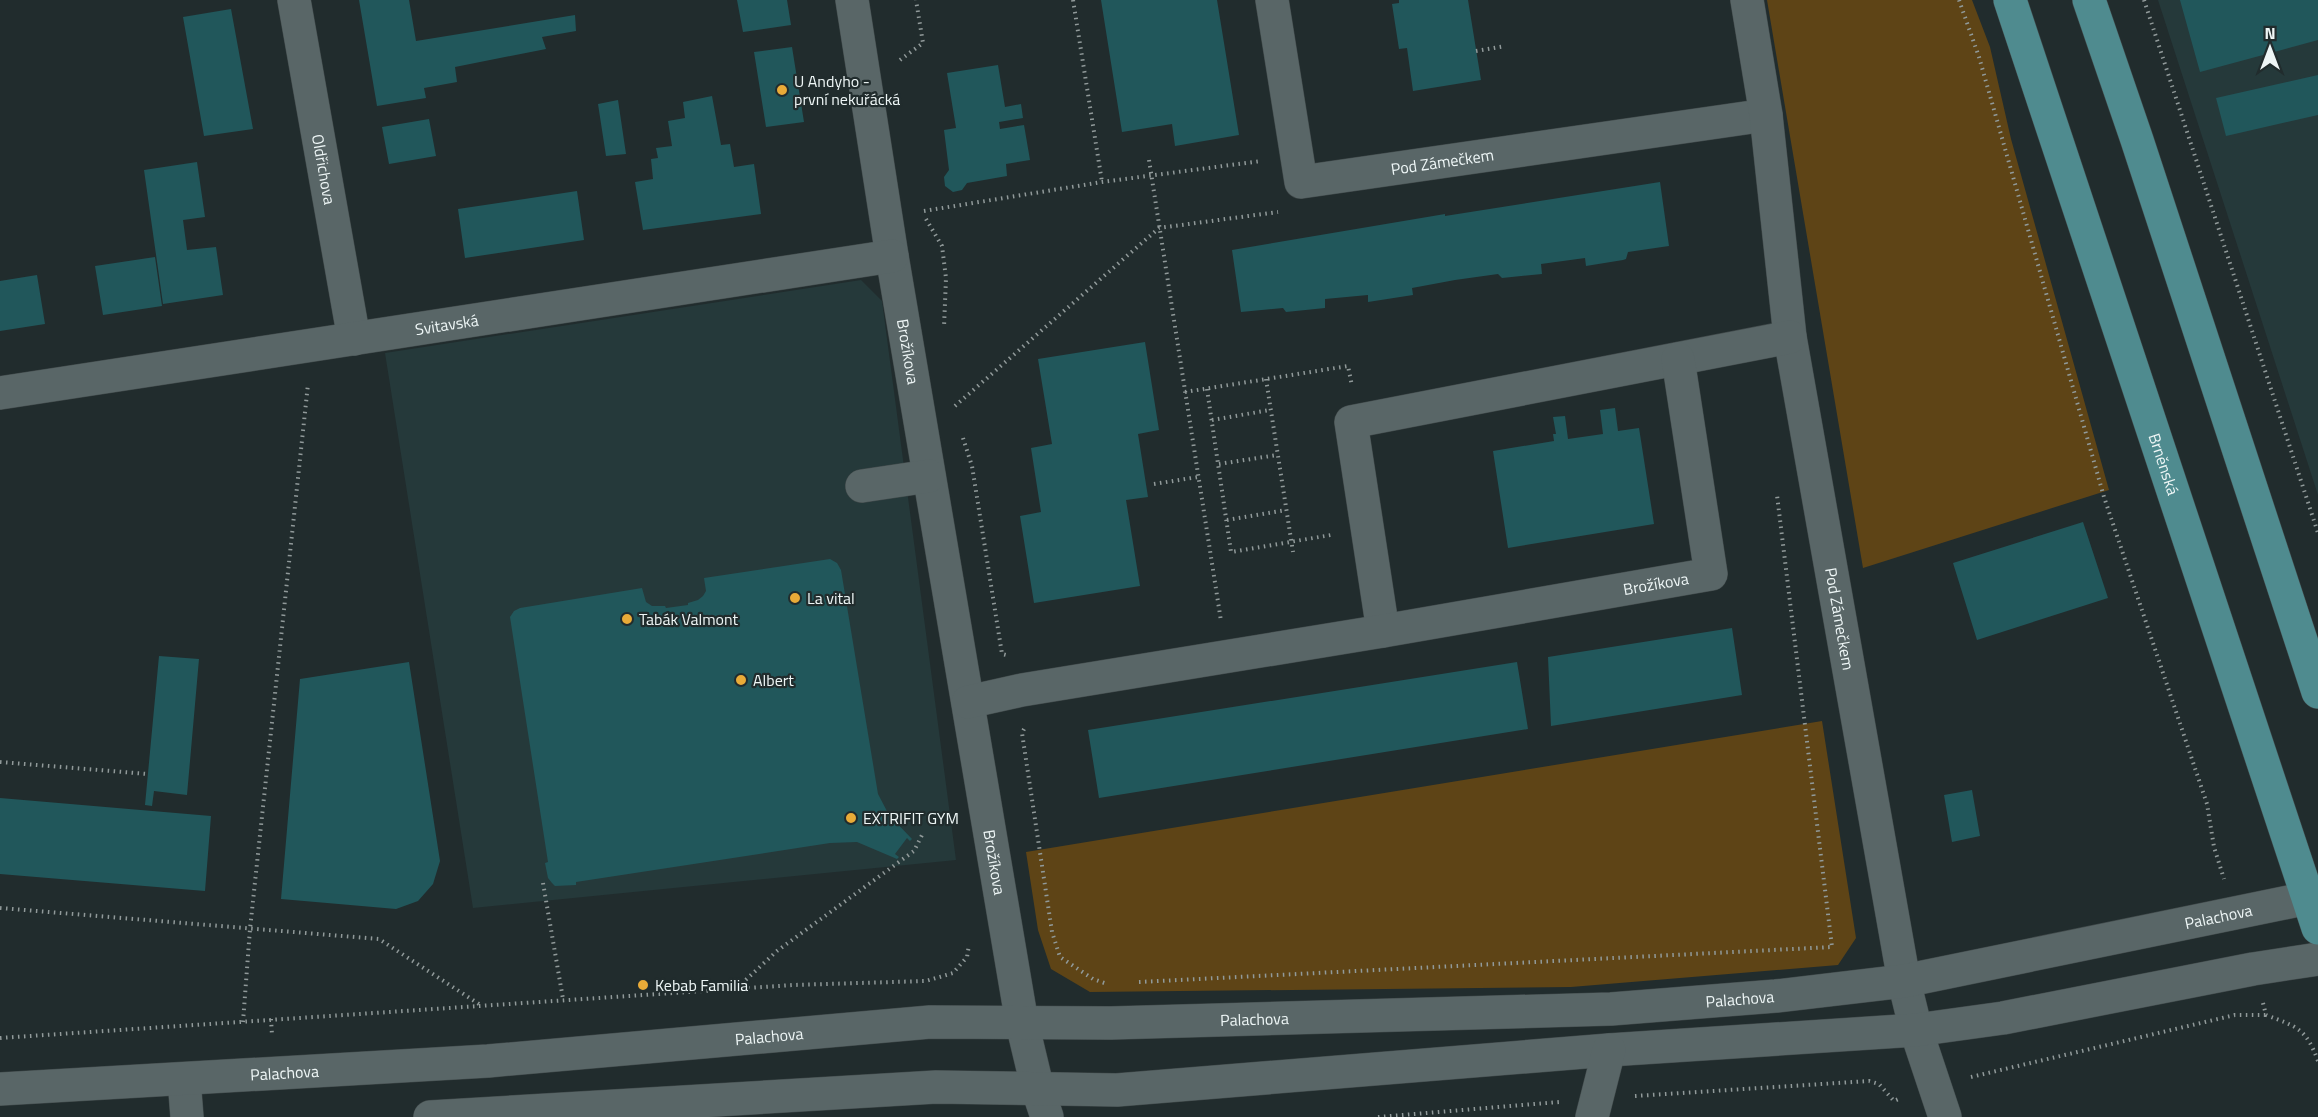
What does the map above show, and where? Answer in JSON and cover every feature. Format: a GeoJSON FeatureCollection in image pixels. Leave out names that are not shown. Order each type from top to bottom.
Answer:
{"type":"FeatureCollection","features":[{"type":"Feature","properties":{"kind":"main road","name":"Brněnská"},"geometry":{"type":"LineString","coordinates":[[2010,0],[2312,896],[2318,928]]}},
{"type":"Feature","properties":{"kind":"main road"},"geometry":{"type":"LineString","coordinates":[[2089,0],[2318,692]]}},
{"type":"Feature","properties":{"kind":"street","name":"Oldřichova"},"geometry":{"type":"LineString","coordinates":[[294,0],[354,339]]}},
{"type":"Feature","properties":{"kind":"street","name":"Brožíkova"},"geometry":{"type":"LineString","coordinates":[[852,0],[892,256],[1022,1023],[1042,1103]]}},
{"type":"Feature","properties":{"kind":"street"},"geometry":{"type":"LineString","coordinates":[[1272,0],[1299,169]]}},
{"type":"Feature","properties":{"kind":"street","name":"Pod Zámečkem"},"geometry":{"type":"LineString","coordinates":[[1747,0],[1766,115],[1790,337],[1904,981],[1940,1102]]}},
{"type":"Feature","properties":{"kind":"street","name":"Pod Zámečkem"},"geometry":{"type":"LineString","coordinates":[[1299,169],[1766,115]]}},
{"type":"Feature","properties":{"kind":"street","name":"Svitavská"},"geometry":{"type":"LineString","coordinates":[[0,393],[892,256]]}},
{"type":"Feature","properties":{"kind":"street"},"geometry":{"type":"LineString","coordinates":[[1383,631],[1351,422],[1790,337]]}},
{"type":"Feature","properties":{"kind":"street","name":"Brožíkova"},"geometry":{"type":"LineString","coordinates":[[968,702],[1022,690],[1711,574],[1678,359]]}},
{"type":"Feature","properties":{"kind":"street"},"geometry":{"type":"LineString","coordinates":[[862,486],[929,476]]}},
{"type":"Feature","properties":{"kind":"street","name":"Palachova"},"geometry":{"type":"LineString","coordinates":[[0,1089],[488,1061],[930,1022],[1111,1023],[1611,1009],[1776,996],[1904,981],[2312,896]]}},
{"type":"Feature","properties":{"kind":"street"},"geometry":{"type":"LineString","coordinates":[[430,1117],[936,1087],[1042,1103],[1118,1090],[1610,1050],[1917,1030],[2003,1018],[2253,969],[2318,959]]}},
{"type":"Feature","properties":{"kind":"street"},"geometry":{"type":"LineString","coordinates":[[1595,1108],[1610,1050]]}},
{"type":"Feature","properties":{"kind":"street"},"geometry":{"type":"LineString","coordinates":[[184,1079],[187,1117]]}},
{"type":"Feature","properties":{"kind":"path"},"geometry":{"type":"LineString","coordinates":[[897,62],[923,44],[916,0]]}},
{"type":"Feature","properties":{"kind":"path"},"geometry":{"type":"LineString","coordinates":[[1073,0],[1102,182]]}},
{"type":"Feature","properties":{"kind":"path"},"geometry":{"type":"LineString","coordinates":[[1959,0],[1979,57],[2104,497],[2207,804],[2214,847],[2235,913]]}},
{"type":"Feature","properties":{"kind":"path"},"geometry":{"type":"LineString","coordinates":[[2144,0],[2318,533]]}},
{"type":"Feature","properties":{"kind":"path"},"geometry":{"type":"LineString","coordinates":[[1476,51],[1505,46]]}},
{"type":"Feature","properties":{"kind":"path"},"geometry":{"type":"LineString","coordinates":[[1149,160],[1227,656]]}},
{"type":"Feature","properties":{"kind":"path"},"geometry":{"type":"LineString","coordinates":[[924,211],[1151,176],[1299,169],[1306,208],[1160,228],[954,407]]}},
{"type":"Feature","properties":{"kind":"path"},"geometry":{"type":"LineString","coordinates":[[922,199],[925,217],[942,246],[946,278],[944,330]]}},
{"type":"Feature","properties":{"kind":"path"},"geometry":{"type":"LineString","coordinates":[[243,1022],[250,928],[312,346]]}},
{"type":"Feature","properties":{"kind":"path"},"geometry":{"type":"LineString","coordinates":[[1185,392],[1348,366],[1359,420]]}},
{"type":"Feature","properties":{"kind":"path"},"geometry":{"type":"LineString","coordinates":[[1266,379],[1293,552]]}},
{"type":"Feature","properties":{"kind":"path"},"geometry":{"type":"LineString","coordinates":[[1207,389],[1231,552],[1368,528]]}},
{"type":"Feature","properties":{"kind":"path"},"geometry":{"type":"LineString","coordinates":[[950,397],[957,417]]}},
{"type":"Feature","properties":{"kind":"path"},"geometry":{"type":"LineString","coordinates":[[1212,420],[1270,410]]}},
{"type":"Feature","properties":{"kind":"path"},"geometry":{"type":"LineString","coordinates":[[963,436],[972,466],[1002,654],[1018,661],[1027,722],[1022,733],[1052,932],[1060,957],[1093,979],[1106,984],[1118,983]]}},
{"type":"Feature","properties":{"kind":"path"},"geometry":{"type":"LineString","coordinates":[[1219,464],[1277,455]]}},
{"type":"Feature","properties":{"kind":"path"},"geometry":{"type":"LineString","coordinates":[[1154,484],[1198,477]]}},
{"type":"Feature","properties":{"kind":"path"},"geometry":{"type":"LineString","coordinates":[[1129,982],[1832,947],[1776,485]]}},
{"type":"Feature","properties":{"kind":"path"},"geometry":{"type":"LineString","coordinates":[[1227,520],[1286,510]]}},
{"type":"Feature","properties":{"kind":"path"},"geometry":{"type":"LineString","coordinates":[[0,762],[148,774]]}},
{"type":"Feature","properties":{"kind":"path"},"geometry":{"type":"LineString","coordinates":[[736,988],[777,951],[914,851],[922,835]]}},
{"type":"Feature","properties":{"kind":"path"},"geometry":{"type":"LineString","coordinates":[[543,883],[563,999]]}},
{"type":"Feature","properties":{"kind":"path"},"geometry":{"type":"LineString","coordinates":[[0,908],[379,939],[482,1006]]}},
{"type":"Feature","properties":{"kind":"path"},"geometry":{"type":"LineString","coordinates":[[0,1038],[736,988],[926,981],[954,973],[967,957],[971,939]]}},
{"type":"Feature","properties":{"kind":"path"},"geometry":{"type":"LineString","coordinates":[[2253,969],[2266,1015]]}},
{"type":"Feature","properties":{"kind":"path"},"geometry":{"type":"LineString","coordinates":[[1378,1117],[1595,1108],[1869,1081],[1879,1084],[1894,1101],[1940,1102],[1994,1070],[2235,1015],[2266,1015],[2296,1026],[2310,1040],[2318,1061]]}},
{"type":"Feature","properties":{"kind":"shaded area"},"geometry":{"type":"Polygon","coordinates":[[[1767,0],[1972,0],[1990,47],[2011,139],[2109,490],[1863,568],[1767,0]]]}},
{"type":"Feature","properties":{"kind":"shaded area"},"geometry":{"type":"Polygon","coordinates":[[[2158,0],[2318,0],[2318,495],[2158,0]]]}},
{"type":"Feature","properties":{"kind":"shaded area"},"geometry":{"type":"Polygon","coordinates":[[[861,280],[882,301],[956,860],[473,908],[385,353],[861,280]]]}},
{"type":"Feature","properties":{"kind":"shaded area"},"geometry":{"type":"Polygon","coordinates":[[[1822,721],[1856,938],[1838,965],[1571,987],[1090,992],[1051,969],[1038,930],[1026,852],[1822,721]]]}},
{"type":"Feature","properties":{"kind":"building"},"geometry":{"type":"Polygon","coordinates":[[[359,0],[409,0],[416,41],[575,15],[576,31],[542,37],[546,49],[455,67],[457,82],[424,88],[426,98],[377,106],[359,0]]]}},
{"type":"Feature","properties":{"kind":"building"},"geometry":{"type":"Polygon","coordinates":[[[737,0],[787,0],[791,25],[743,32],[737,0]]]}},
{"type":"Feature","properties":{"kind":"building"},"geometry":{"type":"Polygon","coordinates":[[[1101,0],[1217,0],[1239,135],[1175,146],[1172,124],[1122,132],[1101,0]]]}},
{"type":"Feature","properties":{"kind":"building"},"geometry":{"type":"Polygon","coordinates":[[[1399,0],[1468,0],[1481,80],[1413,91],[1407,48],[1399,49],[1392,4],[1399,3],[1399,0]]]}},
{"type":"Feature","properties":{"kind":"building"},"geometry":{"type":"Polygon","coordinates":[[[2180,0],[2318,0],[2318,40],[2200,72],[2180,0]]]}},
{"type":"Feature","properties":{"kind":"building"},"geometry":{"type":"Polygon","coordinates":[[[231,9],[253,129],[204,136],[183,17],[231,9]]]}},
{"type":"Feature","properties":{"kind":"building"},"geometry":{"type":"Polygon","coordinates":[[[792,47],[804,122],[766,127],[754,52],[792,47]]]}},
{"type":"Feature","properties":{"kind":"building"},"geometry":{"type":"Polygon","coordinates":[[[998,65],[1005,107],[1021,104],[1023,118],[999,122],[1000,129],[1024,125],[1030,160],[1006,164],[1007,176],[967,183],[962,190],[953,192],[945,186],[944,177],[949,170],[944,130],[956,128],[947,73],[998,65]]]}},
{"type":"Feature","properties":{"kind":"building"},"geometry":{"type":"Polygon","coordinates":[[[2318,75],[2318,115],[2226,136],[2216,98],[2318,75]]]}},
{"type":"Feature","properties":{"kind":"building"},"geometry":{"type":"Polygon","coordinates":[[[712,96],[721,145],[730,144],[734,167],[754,164],[761,214],[643,230],[635,182],[653,179],[651,159],[658,158],[656,148],[672,146],[668,121],[685,118],[683,102],[712,96]]]}},
{"type":"Feature","properties":{"kind":"building"},"geometry":{"type":"Polygon","coordinates":[[[618,100],[626,154],[606,156],[598,104],[618,100]]]}},
{"type":"Feature","properties":{"kind":"building"},"geometry":{"type":"Polygon","coordinates":[[[429,119],[436,156],[389,164],[382,127],[429,119]]]}},
{"type":"Feature","properties":{"kind":"building"},"geometry":{"type":"Polygon","coordinates":[[[197,162],[205,217],[183,220],[187,250],[216,247],[223,295],[163,304],[144,170],[197,162]]]}},
{"type":"Feature","properties":{"kind":"building"},"geometry":{"type":"Polygon","coordinates":[[[1660,182],[1669,246],[1628,252],[1626,259],[1623,260],[1586,266],[1585,258],[1541,264],[1542,274],[1502,278],[1498,274],[1412,288],[1413,295],[1368,302],[1368,295],[1325,299],[1325,308],[1286,312],[1283,308],[1241,312],[1232,250],[1445,214],[1445,216],[1660,182]]]}},
{"type":"Feature","properties":{"kind":"building"},"geometry":{"type":"Polygon","coordinates":[[[577,191],[584,240],[465,258],[458,209],[577,191]]]}},
{"type":"Feature","properties":{"kind":"building"},"geometry":{"type":"Polygon","coordinates":[[[155,257],[162,306],[103,315],[95,266],[155,257]]]}},
{"type":"Feature","properties":{"kind":"building"},"geometry":{"type":"Polygon","coordinates":[[[37,275],[45,324],[0,331],[0,281],[37,275]]]}},
{"type":"Feature","properties":{"kind":"building"},"geometry":{"type":"Polygon","coordinates":[[[1145,342],[1159,430],[1138,434],[1148,497],[1126,500],[1140,586],[1034,603],[1020,516],[1041,512],[1031,448],[1052,444],[1038,359],[1145,342]]]}},
{"type":"Feature","properties":{"kind":"building"},"geometry":{"type":"Polygon","coordinates":[[[1615,408],[1618,431],[1639,428],[1654,524],[1508,548],[1493,451],[1554,441],[1553,434],[1556,434],[1553,417],[1565,416],[1568,439],[1603,434],[1600,410],[1615,408]]]}},
{"type":"Feature","properties":{"kind":"building"},"geometry":{"type":"Polygon","coordinates":[[[2083,522],[2108,598],[1977,640],[1953,563],[2083,522]]]}},
{"type":"Feature","properties":{"kind":"building"},"geometry":{"type":"Polygon","coordinates":[[[830,559],[837,563],[841,570],[878,794],[889,815],[912,839],[910,841],[907,838],[895,854],[899,857],[897,859],[857,842],[830,843],[576,882],[576,885],[555,886],[548,878],[545,863],[548,862],[510,617],[514,611],[520,608],[642,588],[646,602],[652,606],[665,606],[666,608],[688,605],[698,600],[706,591],[704,578],[830,559]]]}},
{"type":"Feature","properties":{"kind":"building"},"geometry":{"type":"Polygon","coordinates":[[[1732,628],[1742,695],[1551,726],[1548,657],[1732,628]]]}},
{"type":"Feature","properties":{"kind":"building"},"geometry":{"type":"Polygon","coordinates":[[[159,656],[199,659],[187,795],[154,791],[152,806],[145,805],[159,656]]]}},
{"type":"Feature","properties":{"kind":"building"},"geometry":{"type":"Polygon","coordinates":[[[409,662],[440,861],[433,884],[418,901],[396,909],[281,899],[300,679],[409,662]]]}},
{"type":"Feature","properties":{"kind":"building"},"geometry":{"type":"Polygon","coordinates":[[[1517,662],[1528,729],[1099,798],[1088,730],[1517,662]]]}},
{"type":"Feature","properties":{"kind":"building"},"geometry":{"type":"Polygon","coordinates":[[[1972,790],[1980,836],[1952,842],[1944,795],[1972,790]]]}},
{"type":"Feature","properties":{"kind":"building"},"geometry":{"type":"Polygon","coordinates":[[[0,798],[211,816],[205,891],[0,874],[0,798]]]}},
{"type":"Feature","properties":{"kind":"place","name":"U Andyho - první nekuřácká"},"geometry":{"type":"Point","coordinates":[782,90]}},
{"type":"Feature","properties":{"kind":"place","name":"La vital"},"geometry":{"type":"Point","coordinates":[795,598]}},
{"type":"Feature","properties":{"kind":"place","name":"Tabák Valmont"},"geometry":{"type":"Point","coordinates":[627,619]}},
{"type":"Feature","properties":{"kind":"place","name":"Albert"},"geometry":{"type":"Point","coordinates":[741,680]}},
{"type":"Feature","properties":{"kind":"place","name":"EXTRIFIT GYM"},"geometry":{"type":"Point","coordinates":[851,818]}},
{"type":"Feature","properties":{"kind":"place","name":"Kebab Familia"},"geometry":{"type":"Point","coordinates":[643,985]}}]}
